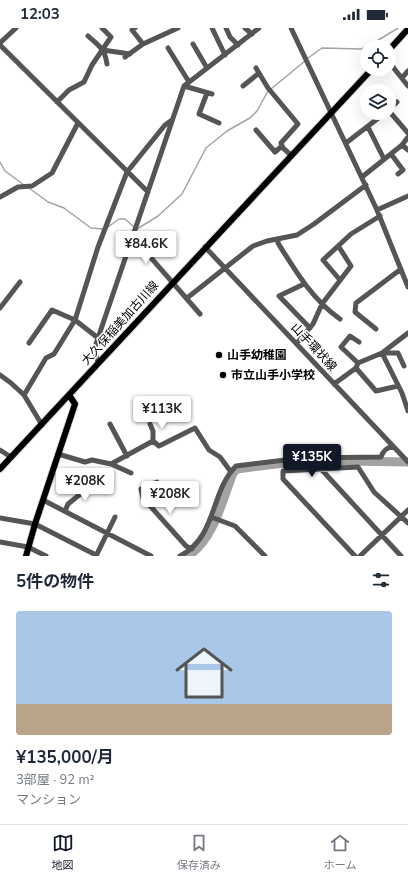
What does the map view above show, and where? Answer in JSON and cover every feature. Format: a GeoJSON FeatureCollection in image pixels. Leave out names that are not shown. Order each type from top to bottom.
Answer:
{"type":"FeatureCollection","features":[{"type":"Feature","properties":{"kind":"main road"},"geometry":{"type":"LineString","coordinates":[[396,43],[408,30]]}},
{"type":"Feature","properties":{"kind":"main road","name":"大久保稲美加古川線"},"geometry":{"type":"LineString","coordinates":[[0,469],[172,282],[365,76]]}},
{"type":"Feature","properties":{"kind":"main road"},"geometry":{"type":"LineString","coordinates":[[26,556],[35,524],[75,404],[69,395]]}},
{"type":"Feature","properties":{"kind":"street"},"geometry":{"type":"LineString","coordinates":[[15,28],[0,44],[148,192]]}},
{"type":"Feature","properties":{"kind":"street"},"geometry":{"type":"LineString","coordinates":[[57,102],[69,90],[84,82],[92,65],[111,37],[102,28]]}},
{"type":"Feature","properties":{"kind":"street"},"geometry":{"type":"LineString","coordinates":[[135,28],[132,30],[144,44]]}},
{"type":"Feature","properties":{"kind":"street"},"geometry":{"type":"LineString","coordinates":[[125,57],[144,44],[171,29],[178,28]]}},
{"type":"Feature","properties":{"kind":"street"},"geometry":{"type":"LineString","coordinates":[[212,28],[225,55]]}},
{"type":"Feature","properties":{"kind":"street"},"geometry":{"type":"LineString","coordinates":[[226,28],[230,37],[238,45]]}},
{"type":"Feature","properties":{"kind":"street"},"geometry":{"type":"LineString","coordinates":[[245,28],[252,34]]}},
{"type":"Feature","properties":{"kind":"street"},"geometry":{"type":"LineString","coordinates":[[98,362],[94,350],[172,120],[186,84],[259,28]]}},
{"type":"Feature","properties":{"kind":"street"},"geometry":{"type":"LineString","coordinates":[[292,28],[380,216],[408,287]]}},
{"type":"Feature","properties":{"kind":"street"},"geometry":{"type":"LineString","coordinates":[[88,36],[106,54],[107,64]]}},
{"type":"Feature","properties":{"kind":"street"},"geometry":{"type":"LineString","coordinates":[[193,44],[207,68]]}},
{"type":"Feature","properties":{"kind":"street"},"geometry":{"type":"LineString","coordinates":[[168,48],[186,84],[209,94],[199,114],[219,123]]}},
{"type":"Feature","properties":{"kind":"street"},"geometry":{"type":"LineString","coordinates":[[103,50],[130,54]]}},
{"type":"Feature","properties":{"kind":"street"},"geometry":{"type":"LineString","coordinates":[[243,86],[257,71],[270,90],[298,124],[281,143],[282,146],[275,152],[256,130]]}},
{"type":"Feature","properties":{"kind":"street"},"geometry":{"type":"LineString","coordinates":[[396,71],[408,86]]}},
{"type":"Feature","properties":{"kind":"street"},"geometry":{"type":"LineString","coordinates":[[402,78],[408,71]]}},
{"type":"Feature","properties":{"kind":"street"},"geometry":{"type":"LineString","coordinates":[[396,118],[408,133]]}},
{"type":"Feature","properties":{"kind":"street"},"geometry":{"type":"LineString","coordinates":[[24,396],[46,358],[54,354],[75,320],[98,247],[127,172],[165,125],[172,120]]}},
{"type":"Feature","properties":{"kind":"street"},"geometry":{"type":"LineString","coordinates":[[346,143],[377,120]]}},
{"type":"Feature","properties":{"kind":"street"},"geometry":{"type":"LineString","coordinates":[[0,197],[18,187],[32,186],[52,173],[78,123]]}},
{"type":"Feature","properties":{"kind":"street"},"geometry":{"type":"LineString","coordinates":[[368,128],[384,159]]}},
{"type":"Feature","properties":{"kind":"street"},"geometry":{"type":"LineString","coordinates":[[362,177],[402,145],[408,137]]}},
{"type":"Feature","properties":{"kind":"street"},"geometry":{"type":"LineString","coordinates":[[402,145],[408,150]]}},
{"type":"Feature","properties":{"kind":"street"},"geometry":{"type":"LineString","coordinates":[[282,146],[291,155]]}},
{"type":"Feature","properties":{"kind":"street"},"geometry":{"type":"LineString","coordinates":[[391,154],[403,170],[398,174]]}},
{"type":"Feature","properties":{"kind":"street"},"geometry":{"type":"LineString","coordinates":[[187,298],[253,246],[267,240],[297,235],[366,185]]}},
{"type":"Feature","properties":{"kind":"street"},"geometry":{"type":"LineString","coordinates":[[377,210],[408,196]]}},
{"type":"Feature","properties":{"kind":"street"},"geometry":{"type":"LineString","coordinates":[[340,280],[323,260],[339,247],[351,234],[380,216]]}},
{"type":"Feature","properties":{"kind":"street"},"geometry":{"type":"LineString","coordinates":[[132,236],[200,314]]}},
{"type":"Feature","properties":{"kind":"street"},"geometry":{"type":"LineString","coordinates":[[278,239],[278,243],[304,284],[324,308],[340,319]]}},
{"type":"Feature","properties":{"kind":"street","name":"山手環状線"},"geometry":{"type":"LineString","coordinates":[[205,247],[393,446],[405,456],[408,462]]}},
{"type":"Feature","properties":{"kind":"street"},"geometry":{"type":"LineString","coordinates":[[297,343],[310,328],[322,304],[351,266],[339,247]]}},
{"type":"Feature","properties":{"kind":"street"},"geometry":{"type":"LineString","coordinates":[[376,329],[355,312],[356,303],[401,269]]}},
{"type":"Feature","properties":{"kind":"street"},"geometry":{"type":"LineString","coordinates":[[0,308],[20,282]]}},
{"type":"Feature","properties":{"kind":"street"},"geometry":{"type":"LineString","coordinates":[[304,284],[279,296],[310,328]]}},
{"type":"Feature","properties":{"kind":"street"},"geometry":{"type":"LineString","coordinates":[[29,343],[52,310],[75,320],[98,338]]}},
{"type":"Feature","properties":{"kind":"street"},"geometry":{"type":"LineString","coordinates":[[334,384],[357,366],[382,353],[408,333]]}},
{"type":"Feature","properties":{"kind":"street"},"geometry":{"type":"LineString","coordinates":[[359,342],[350,336],[341,347],[376,391],[398,386]]}},
{"type":"Feature","properties":{"kind":"street"},"geometry":{"type":"LineString","coordinates":[[382,353],[398,353],[404,366]]}},
{"type":"Feature","properties":{"kind":"street"},"geometry":{"type":"LineString","coordinates":[[382,353],[408,411]]}},
{"type":"Feature","properties":{"kind":"street"},"geometry":{"type":"LineString","coordinates":[[0,375],[11,383],[24,396],[42,425]]}},
{"type":"Feature","properties":{"kind":"street"},"geometry":{"type":"LineString","coordinates":[[110,424],[127,456]]}},
{"type":"Feature","properties":{"kind":"street"},"geometry":{"type":"LineString","coordinates":[[150,424],[153,431],[153,441]]}},
{"type":"Feature","properties":{"kind":"street"},"geometry":{"type":"LineString","coordinates":[[153,441],[159,446],[196,428],[209,450],[220,457],[231,472]]}},
{"type":"Feature","properties":{"kind":"street"},"geometry":{"type":"LineString","coordinates":[[111,464],[153,441]]}},
{"type":"Feature","properties":{"kind":"street"},"geometry":{"type":"LineString","coordinates":[[180,556],[192,549],[200,541],[231,472],[240,464],[302,458],[381,457],[382,453],[387,448],[393,446]]}},
{"type":"Feature","properties":{"kind":"street"},"geometry":{"type":"LineString","coordinates":[[0,450],[11,456]]}},
{"type":"Feature","properties":{"kind":"street"},"geometry":{"type":"LineString","coordinates":[[58,454],[85,462],[92,460],[111,464],[131,473]]}},
{"type":"Feature","properties":{"kind":"street"},"geometry":{"type":"LineString","coordinates":[[355,556],[284,479],[283,471],[358,467],[374,492],[408,523]]}},
{"type":"Feature","properties":{"kind":"street"},"geometry":{"type":"LineString","coordinates":[[321,469],[401,556]]}},
{"type":"Feature","properties":{"kind":"street"},"geometry":{"type":"LineString","coordinates":[[157,482],[142,489],[143,498],[186,546],[192,549]]}},
{"type":"Feature","properties":{"kind":"street"},"geometry":{"type":"LineString","coordinates":[[65,511],[68,504],[94,483]]}},
{"type":"Feature","properties":{"kind":"street"},"geometry":{"type":"LineString","coordinates":[[43,500],[151,556]]}},
{"type":"Feature","properties":{"kind":"street"},"geometry":{"type":"LineString","coordinates":[[360,556],[408,510]]}},
{"type":"Feature","properties":{"kind":"street"},"geometry":{"type":"LineString","coordinates":[[0,518],[35,524],[96,556],[115,517]]}},
{"type":"Feature","properties":{"kind":"street"},"geometry":{"type":"LineString","coordinates":[[211,517],[235,526],[265,556]]}},
{"type":"Feature","properties":{"kind":"street"},"geometry":{"type":"LineString","coordinates":[[0,542],[28,547],[46,556]]}},
{"type":"Feature","properties":{"kind":"waterway"},"geometry":{"type":"LineString","coordinates":[[378,40],[398,28]]}},
{"type":"Feature","properties":{"kind":"waterway"},"geometry":{"type":"LineString","coordinates":[[308,58],[322,48],[360,49]]}},
{"type":"Feature","properties":{"kind":"waterway"},"geometry":{"type":"LineString","coordinates":[[271,89],[305,61]]}},
{"type":"Feature","properties":{"kind":"waterway"},"geometry":{"type":"LineString","coordinates":[[137,229],[158,216],[182,194],[206,148],[227,131],[250,118],[257,111],[268,91]]}},
{"type":"Feature","properties":{"kind":"waterway"},"geometry":{"type":"LineString","coordinates":[[0,162],[5,171],[24,185]]}},
{"type":"Feature","properties":{"kind":"waterway"},"geometry":{"type":"LineString","coordinates":[[29,188],[48,202],[64,208],[91,228],[103,229]]}},
{"type":"Feature","properties":{"kind":"waterway"},"geometry":{"type":"LineString","coordinates":[[108,227],[119,219],[125,219],[134,227]]}},
{"type":"Feature","properties":{"kind":"waterway"},"geometry":{"type":"LineString","coordinates":[[188,556],[197,549],[211,530],[233,473],[237,469],[292,462],[408,462]]}},
{"type":"Feature","properties":{"kind":"place","name":"山手幼稚園"},"geometry":{"type":"Point","coordinates":[219,355]}},
{"type":"Feature","properties":{"kind":"place","name":"市立山手小学校"},"geometry":{"type":"Point","coordinates":[223,375]}}]}
